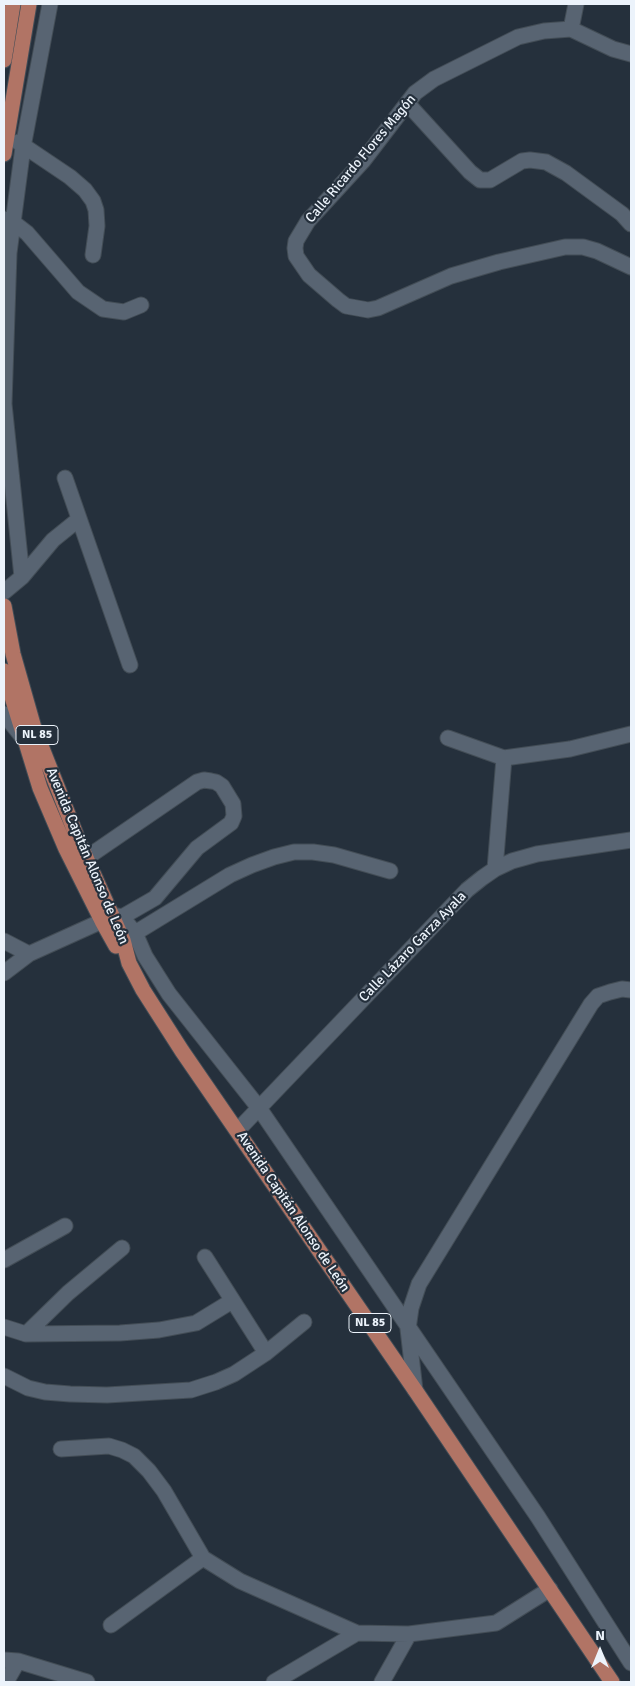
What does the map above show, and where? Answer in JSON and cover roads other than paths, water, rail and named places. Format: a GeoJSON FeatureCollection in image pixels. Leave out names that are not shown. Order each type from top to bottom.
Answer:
{"type":"FeatureCollection","features":[{"type":"Feature","properties":{"kind":"main road"},"geometry":{"type":"LineString","coordinates":[[4,60],[13,6]]}},
{"type":"Feature","properties":{"kind":"main road"},"geometry":{"type":"LineString","coordinates":[[4,154],[28,6]]}},
{"type":"Feature","properties":{"kind":"main road","name":"Avenida Capitán Alonso de León"},"geometry":{"type":"LineString","coordinates":[[4,606],[13,654],[34,728],[81,862]]}},
{"type":"Feature","properties":{"kind":"main road","name":"Avenida Capitán Alonso de León"},"geometry":{"type":"LineString","coordinates":[[4,671],[40,788],[124,939],[130,963],[158,1014],[550,1588],[612,1682]]}},
{"type":"Feature","properties":{"kind":"street"},"geometry":{"type":"LineString","coordinates":[[13,6],[51,4],[9,221],[4,404],[22,577]]}},
{"type":"Feature","properties":{"kind":"street"},"geometry":{"type":"LineString","coordinates":[[571,29],[576,4]]}},
{"type":"Feature","properties":{"kind":"street","name":"Calle Ricardo Flores Magón"},"geometry":{"type":"LineString","coordinates":[[631,54],[613,49],[571,29],[544,31],[518,37],[424,84],[407,103],[363,162],[308,221],[296,241],[295,248],[296,256],[309,275],[346,306],[368,310],[378,308],[451,276],[499,262],[565,247],[597,251],[631,267]]}},
{"type":"Feature","properties":{"kind":"street"},"geometry":{"type":"LineString","coordinates":[[407,103],[470,172],[480,180],[490,180],[522,162],[530,160],[546,162],[566,173],[622,214],[631,224]]}},
{"type":"Feature","properties":{"kind":"street"},"geometry":{"type":"LineString","coordinates":[[6,134],[70,177],[94,201],[97,226],[93,255]]}},
{"type":"Feature","properties":{"kind":"street"},"geometry":{"type":"LineString","coordinates":[[9,221],[27,233],[78,292],[93,303],[103,309],[124,312],[141,306]]}},
{"type":"Feature","properties":{"kind":"street"},"geometry":{"type":"LineString","coordinates":[[65,478],[130,665]]}},
{"type":"Feature","properties":{"kind":"street"},"geometry":{"type":"LineString","coordinates":[[4,592],[22,577],[53,540],[79,519]]}},
{"type":"Feature","properties":{"kind":"street"},"geometry":{"type":"LineString","coordinates":[[4,714],[24,739]]}},
{"type":"Feature","properties":{"kind":"street"},"geometry":{"type":"LineString","coordinates":[[448,738],[504,758],[570,749],[631,734]]}},
{"type":"Feature","properties":{"kind":"street"},"geometry":{"type":"LineString","coordinates":[[495,869],[504,758]]}},
{"type":"Feature","properties":{"kind":"street"},"geometry":{"type":"LineString","coordinates":[[4,973],[29,954],[112,919],[155,898],[197,848],[231,823],[234,816],[233,804],[222,786],[216,782],[204,780],[197,782],[81,862]]}},
{"type":"Feature","properties":{"kind":"street","name":"Calle Lázaro Garza Ayala"},"geometry":{"type":"LineString","coordinates":[[238,1130],[467,890],[495,869],[512,861],[537,854],[631,840]]}},
{"type":"Feature","properties":{"kind":"street"},"geometry":{"type":"LineString","coordinates":[[390,871],[334,855],[313,852],[294,852],[274,857],[230,874],[124,939],[145,956],[169,994],[259,1108],[538,1517],[631,1663]]}},
{"type":"Feature","properties":{"kind":"street"},"geometry":{"type":"LineString","coordinates":[[4,941],[29,954]]}},
{"type":"Feature","properties":{"kind":"street"},"geometry":{"type":"LineString","coordinates":[[415,1390],[408,1329],[411,1308],[419,1284],[582,1015],[598,996],[622,990],[631,990]]}},
{"type":"Feature","properties":{"kind":"street"},"geometry":{"type":"LineString","coordinates":[[4,1260],[65,1226]]}},
{"type":"Feature","properties":{"kind":"street"},"geometry":{"type":"LineString","coordinates":[[26,1334],[68,1292],[122,1248]]}},
{"type":"Feature","properties":{"kind":"street"},"geometry":{"type":"LineString","coordinates":[[205,1257],[266,1353]]}},
{"type":"Feature","properties":{"kind":"street"},"geometry":{"type":"LineString","coordinates":[[4,1327],[26,1334],[120,1333],[180,1327],[202,1320],[232,1301]]}},
{"type":"Feature","properties":{"kind":"street"},"geometry":{"type":"LineString","coordinates":[[4,1376],[28,1388],[45,1392],[107,1395],[191,1390],[234,1374],[266,1353],[304,1322]]}},
{"type":"Feature","properties":{"kind":"street"},"geometry":{"type":"LineString","coordinates":[[61,1449],[109,1446],[134,1456],[149,1471],[164,1491],[203,1558],[240,1581],[357,1633],[409,1634],[496,1623],[550,1588]]}},
{"type":"Feature","properties":{"kind":"street"},"geometry":{"type":"LineString","coordinates":[[112,1625],[203,1558]]}},
{"type":"Feature","properties":{"kind":"street"},"geometry":{"type":"LineString","coordinates":[[274,1682],[357,1633]]}},
{"type":"Feature","properties":{"kind":"street"},"geometry":{"type":"LineString","coordinates":[[382,1682],[409,1634]]}},
{"type":"Feature","properties":{"kind":"street"},"geometry":{"type":"LineString","coordinates":[[6,1682],[11,1660],[87,1682]]}}]}
